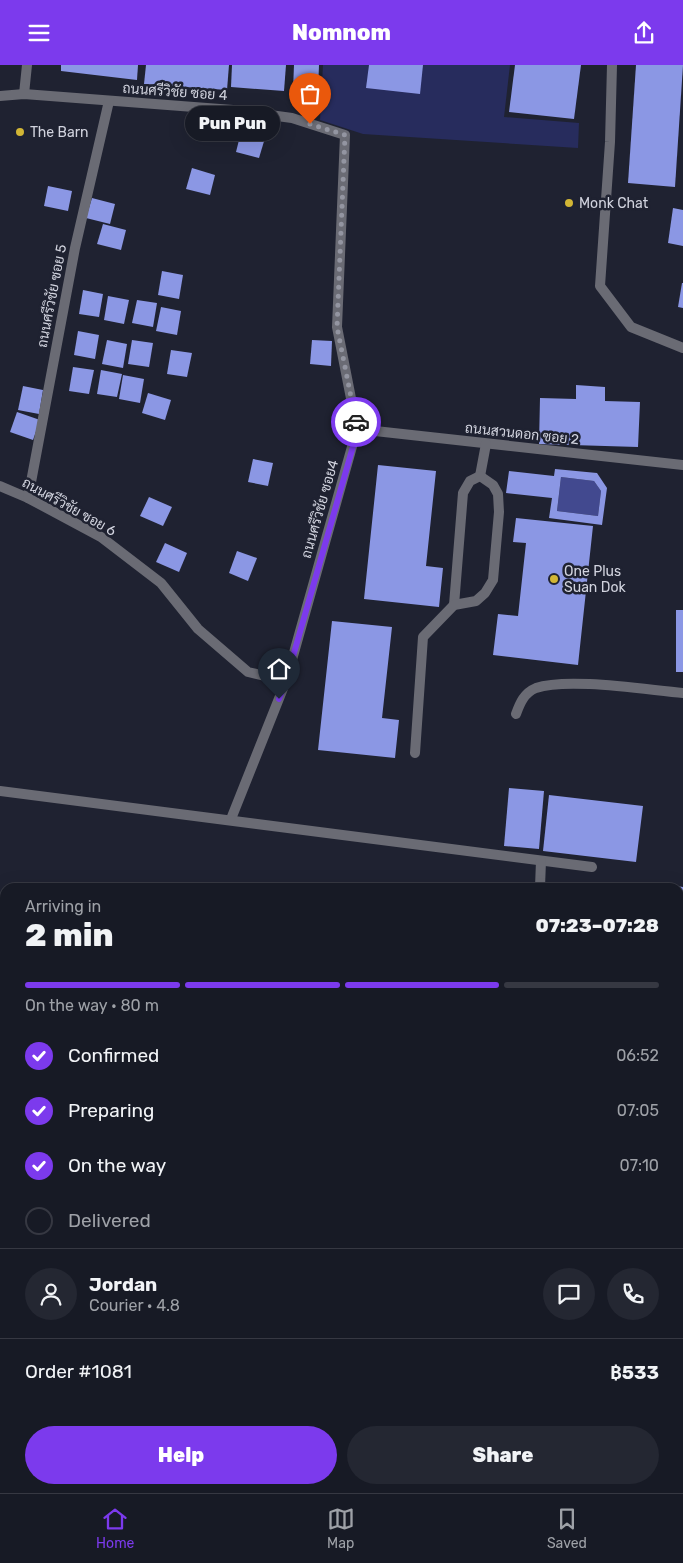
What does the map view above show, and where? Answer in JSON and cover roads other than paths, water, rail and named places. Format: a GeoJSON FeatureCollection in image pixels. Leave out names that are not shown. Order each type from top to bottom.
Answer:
{"type":"FeatureCollection","features":[{"type":"Feature","properties":{"kind":"street"},"geometry":{"type":"LineString","coordinates":[[24,94],[27,65]]}},
{"type":"Feature","properties":{"kind":"street"},"geometry":{"type":"LineString","coordinates":[[612,65],[610,142],[600,286],[630,327],[683,348]]}},
{"type":"Feature","properties":{"kind":"street","name":"ถนนศรีวิชัย ซอย 4"},"geometry":{"type":"LineString","coordinates":[[0,96],[24,94],[233,110],[292,118],[345,135]]}},
{"type":"Feature","properties":{"kind":"street","name":"ถนนศรีวิชัย ซอย 5"},"geometry":{"type":"LineString","coordinates":[[28,498],[75,248],[109,101]]}},
{"type":"Feature","properties":{"kind":"street","name":"ถนนศรีวิชัย ซอย4"},"geometry":{"type":"LineString","coordinates":[[231,819],[286,681],[358,429],[337,327],[345,135]]}},
{"type":"Feature","properties":{"kind":"street","name":"ถนนสวนดอก ซอย 2"},"geometry":{"type":"LineString","coordinates":[[358,429],[683,465]]}},
{"type":"Feature","properties":{"kind":"street"},"geometry":{"type":"LineString","coordinates":[[480,477],[486,444]]}},
{"type":"Feature","properties":{"kind":"street"},"geometry":{"type":"LineString","coordinates":[[415,753],[423,637],[454,605],[476,601],[486,593],[493,580],[499,512],[498,494],[493,485],[480,477]]}},
{"type":"Feature","properties":{"kind":"street"},"geometry":{"type":"LineString","coordinates":[[454,605],[463,493],[470,481],[480,477]]}},
{"type":"Feature","properties":{"kind":"street","name":"ถนนศรีวิชัย ซอย 6"},"geometry":{"type":"LineString","coordinates":[[0,486],[28,498],[101,537],[160,583],[198,629],[248,672],[286,681]]}},
{"type":"Feature","properties":{"kind":"street"},"geometry":{"type":"LineString","coordinates":[[516,714],[522,698],[535,689],[551,685],[588,685],[683,693]]}},
{"type":"Feature","properties":{"kind":"street"},"geometry":{"type":"LineString","coordinates":[[0,791],[231,819],[592,867]]}},
{"type":"Feature","properties":{"kind":"street"},"geometry":{"type":"LineString","coordinates":[[540,883],[541,861]]}},
{"type":"Feature","properties":{"kind":"place","name":"Pun Pun"},"geometry":{"type":"Point","coordinates":[310,124]}},
{"type":"Feature","properties":{"kind":"place","name":"The Barn"},"geometry":{"type":"Point","coordinates":[20,132]}},
{"type":"Feature","properties":{"kind":"place","name":"Monk Chat"},"geometry":{"type":"Point","coordinates":[569,203]}},
{"type":"Feature","properties":{"kind":"place","name":"One Plus Suan Dok"},"geometry":{"type":"Point","coordinates":[554,579]}}]}
